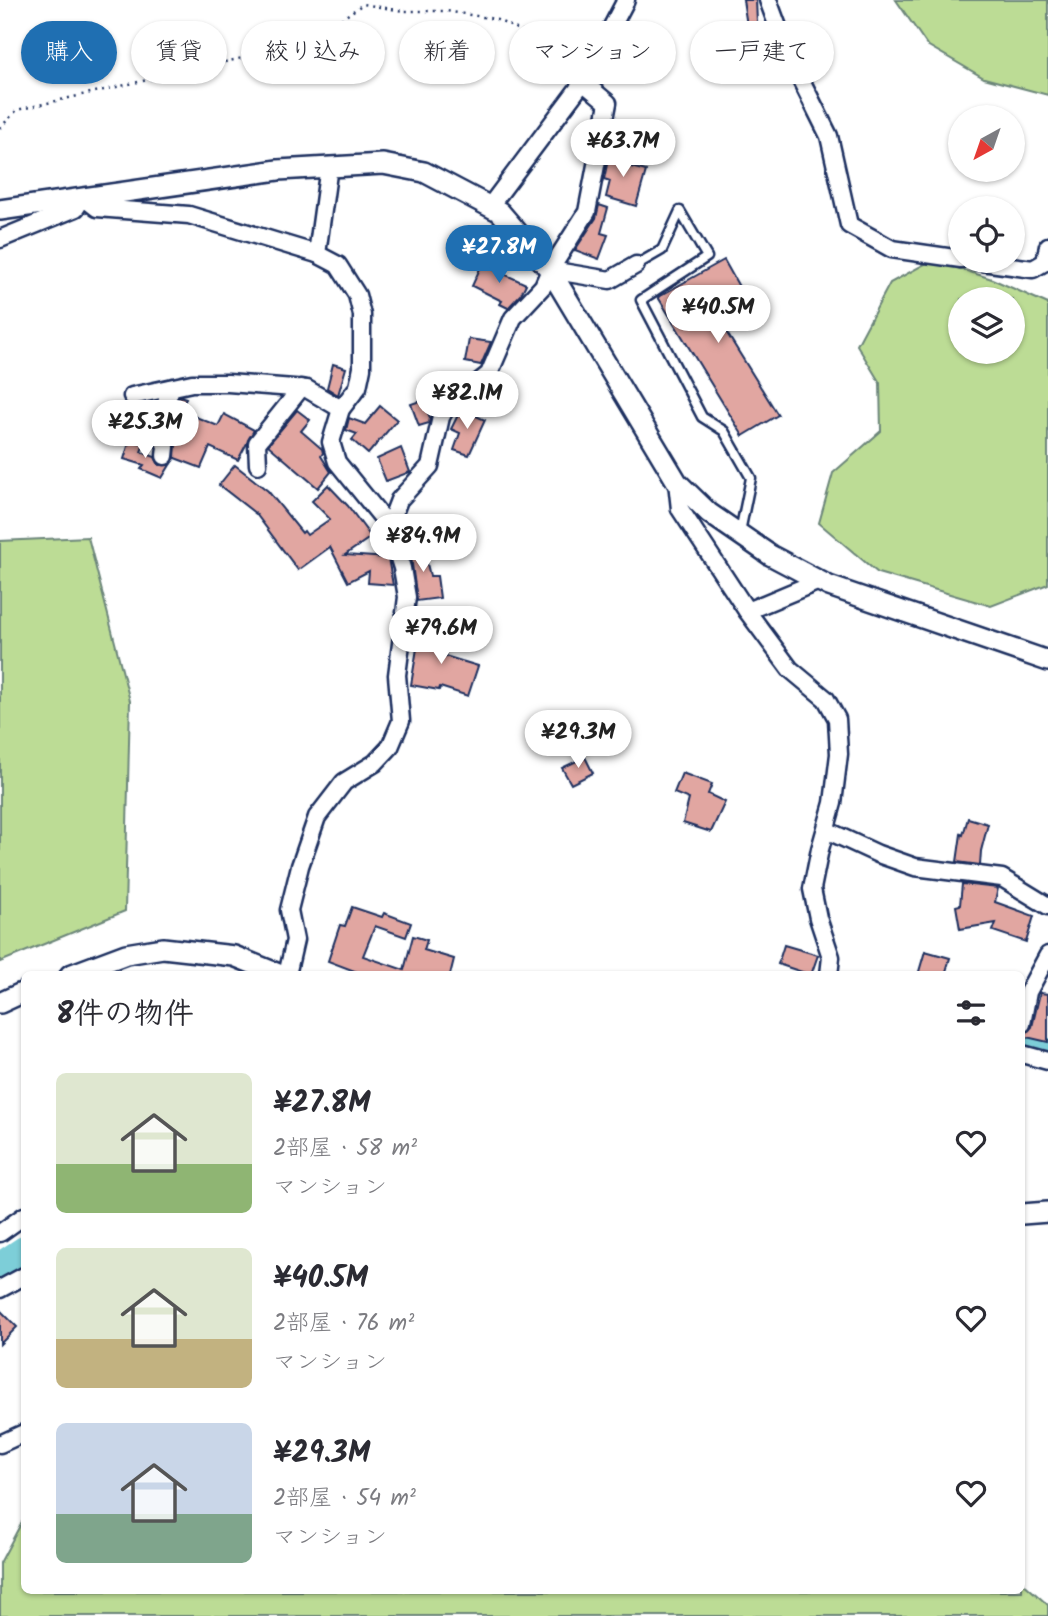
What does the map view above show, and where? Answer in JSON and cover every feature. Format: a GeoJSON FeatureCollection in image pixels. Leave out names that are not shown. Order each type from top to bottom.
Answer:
{"type":"FeatureCollection","features":[{"type":"Feature","properties":{"kind":"street"},"geometry":{"type":"LineString","coordinates":[[615,21],[626,0]]}},
{"type":"Feature","properties":{"kind":"street"},"geometry":{"type":"LineString","coordinates":[[768,0],[788,54],[828,136],[849,225],[892,249],[948,257]]}},
{"type":"Feature","properties":{"kind":"street"},"geometry":{"type":"LineString","coordinates":[[490,206],[582,84]]}},
{"type":"Feature","properties":{"kind":"street"},"geometry":{"type":"LineString","coordinates":[[390,526],[399,500],[430,466],[441,417],[446,408],[489,374],[513,318],[543,286],[550,270],[587,212],[608,103],[585,84]]}},
{"type":"Feature","properties":{"kind":"street"},"geometry":{"type":"LineString","coordinates":[[0,210],[265,171],[383,164],[424,172],[500,212],[550,270],[677,482],[709,513],[770,555],[819,581],[1048,661]]}},
{"type":"Feature","properties":{"kind":"street"},"geometry":{"type":"LineString","coordinates":[[317,254],[329,166]]}},
{"type":"Feature","properties":{"kind":"street"},"geometry":{"type":"LineString","coordinates":[[0,239],[76,208],[83,197]]}},
{"type":"Feature","properties":{"kind":"street"},"geometry":{"type":"LineString","coordinates":[[83,197],[97,208],[189,215],[317,254],[338,265],[357,295],[362,316],[360,377],[358,387],[341,410],[331,442],[337,461],[390,526],[402,568],[407,597],[397,675],[401,721],[390,747],[375,763],[344,782],[317,817],[300,866],[289,910],[295,940],[288,971]]}},
{"type":"Feature","properties":{"kind":"street"},"geometry":{"type":"LineString","coordinates":[[1025,268],[1032,269],[1045,262],[1048,246]]}},
{"type":"Feature","properties":{"kind":"street"},"geometry":{"type":"LineString","coordinates":[[550,270],[610,280],[636,265]]}},
{"type":"Feature","properties":{"kind":"street"},"geometry":{"type":"LineString","coordinates":[[132,396],[192,383],[228,383],[307,389],[341,410]]}},
{"type":"Feature","properties":{"kind":"street"},"geometry":{"type":"LineString","coordinates":[[165,456],[166,447],[159,425],[171,387]]}},
{"type":"Feature","properties":{"kind":"street"},"geometry":{"type":"LineString","coordinates":[[258,465],[257,443],[301,388]]}},
{"type":"Feature","properties":{"kind":"street"},"geometry":{"type":"LineString","coordinates":[[677,482],[680,509],[747,611],[790,669],[826,699],[837,719],[839,754],[833,803],[812,889],[831,957],[829,971]]}},
{"type":"Feature","properties":{"kind":"street"},"geometry":{"type":"LineString","coordinates":[[747,611],[819,581]]}},
{"type":"Feature","properties":{"kind":"street"},"geometry":{"type":"LineString","coordinates":[[826,830],[878,854],[915,867],[1002,878],[1048,906]]}},
{"type":"Feature","properties":{"kind":"street"},"geometry":{"type":"LineString","coordinates":[[80,971],[125,954],[163,948],[233,956],[271,971]]}},
{"type":"Feature","properties":{"kind":"street"},"geometry":{"type":"LineString","coordinates":[[1025,1008],[1028,992],[1048,955]]}},
{"type":"Feature","properties":{"kind":"street"},"geometry":{"type":"LineString","coordinates":[[0,1003],[21,993]]}},
{"type":"Feature","properties":{"kind":"street"},"geometry":{"type":"LineString","coordinates":[[1025,1055],[1048,1061]]}},
{"type":"Feature","properties":{"kind":"street"},"geometry":{"type":"LineString","coordinates":[[1025,1214],[1048,1212]]}},
{"type":"Feature","properties":{"kind":"street"},"geometry":{"type":"LineString","coordinates":[[0,1233],[21,1218]]}},
{"type":"Feature","properties":{"kind":"street"},"geometry":{"type":"LineString","coordinates":[[0,1289],[21,1278]]}},
{"type":"Feature","properties":{"kind":"street"},"geometry":{"type":"LineString","coordinates":[[0,1444],[21,1434]]}},
{"type":"Feature","properties":{"kind":"lane"},"geometry":{"type":"LineString","coordinates":[[636,265],[662,250],[680,211],[707,257],[641,300],[702,417],[724,431],[751,478],[739,534]]}},
{"type":"Feature","properties":{"kind":"path"},"geometry":{"type":"LineString","coordinates":[[0,128],[17,110],[307,43],[363,4],[403,11],[446,11],[495,19],[509,25]]}},
{"type":"Feature","properties":{"kind":"green space"},"geometry":{"type":"Polygon","coordinates":[[[896,0],[1048,0],[1048,95],[984,78],[927,45],[896,0]]]}},
{"type":"Feature","properties":{"kind":"green space"},"geometry":{"type":"Polygon","coordinates":[[[932,260],[948,265],[948,273],[973,273],[1010,287],[948,287],[948,364],[1025,364],[1025,294],[1048,304],[1048,584],[991,606],[878,573],[819,523],[833,473],[881,431],[880,383],[857,345],[890,283],[932,260]]]}},
{"type":"Feature","properties":{"kind":"green space"},"geometry":{"type":"Polygon","coordinates":[[[88,537],[130,701],[125,911],[0,962],[0,541],[88,537]]]}},
{"type":"Feature","properties":{"kind":"green space"},"geometry":{"type":"Polygon","coordinates":[[[21,1524],[21,1594],[1025,1594],[1025,1585],[1048,1605],[1048,1616],[0,1616],[0,1563],[21,1524]]]}},
{"type":"Feature","properties":{"kind":"building"},"geometry":{"type":"Polygon","coordinates":[[[743,0],[756,0],[757,21],[746,21],[743,0]]]}},
{"type":"Feature","properties":{"kind":"building"},"geometry":{"type":"Polygon","coordinates":[[[611,145],[623,147],[620,164],[646,171],[636,206],[606,197],[610,181],[604,179],[611,145]]]}},
{"type":"Feature","properties":{"kind":"building"},"geometry":{"type":"Polygon","coordinates":[[[599,205],[608,208],[601,233],[608,235],[599,259],[575,250],[596,218],[599,205]]]}},
{"type":"Feature","properties":{"kind":"building"},"geometry":{"type":"Polygon","coordinates":[[[471,240],[486,246],[480,260],[465,254],[471,240]]]}},
{"type":"Feature","properties":{"kind":"building"},"geometry":{"type":"Polygon","coordinates":[[[724,260],[742,292],[712,309],[778,415],[743,436],[658,297],[724,260]]]}},
{"type":"Feature","properties":{"kind":"building"},"geometry":{"type":"Polygon","coordinates":[[[482,264],[526,284],[508,308],[500,304],[502,301],[472,286],[482,264]]]}},
{"type":"Feature","properties":{"kind":"building"},"geometry":{"type":"Polygon","coordinates":[[[469,339],[491,342],[481,365],[465,362],[469,339]]]}},
{"type":"Feature","properties":{"kind":"building"},"geometry":{"type":"Polygon","coordinates":[[[333,364],[346,368],[338,395],[327,388],[333,364]]]}},
{"type":"Feature","properties":{"kind":"building"},"geometry":{"type":"Polygon","coordinates":[[[179,396],[186,398],[181,411],[218,426],[224,414],[254,430],[238,460],[210,447],[201,468],[175,458],[176,442],[182,425],[171,422],[179,396]]]}},
{"type":"Feature","properties":{"kind":"building"},"geometry":{"type":"Polygon","coordinates":[[[423,400],[430,418],[429,423],[419,426],[411,404],[423,400]]]}},
{"type":"Feature","properties":{"kind":"building"},"geometry":{"type":"Polygon","coordinates":[[[380,406],[397,420],[368,454],[352,440],[357,434],[346,430],[349,418],[365,424],[380,406]]]}},
{"type":"Feature","properties":{"kind":"building"},"geometry":{"type":"Polygon","coordinates":[[[461,409],[485,420],[469,455],[454,450],[460,433],[451,429],[461,409]]]}},
{"type":"Feature","properties":{"kind":"building"},"geometry":{"type":"Polygon","coordinates":[[[297,410],[310,420],[301,431],[322,449],[321,456],[331,472],[318,488],[268,445],[297,410]]]}},
{"type":"Feature","properties":{"kind":"building"},"geometry":{"type":"Polygon","coordinates":[[[130,440],[144,444],[141,452],[155,457],[159,465],[170,465],[162,478],[141,469],[144,465],[124,459],[130,440]]]}},
{"type":"Feature","properties":{"kind":"building"},"geometry":{"type":"Polygon","coordinates":[[[401,448],[410,472],[386,481],[377,459],[401,448]]]}},
{"type":"Feature","properties":{"kind":"building"},"geometry":{"type":"Polygon","coordinates":[[[235,465],[268,491],[302,533],[304,531],[307,535],[330,519],[312,501],[328,485],[371,537],[345,555],[388,558],[393,585],[368,583],[369,571],[348,582],[330,547],[298,570],[256,514],[219,485],[235,465]]]}},
{"type":"Feature","properties":{"kind":"building"},"geometry":{"type":"Polygon","coordinates":[[[421,539],[430,576],[437,576],[440,598],[417,601],[409,542],[421,539]]]}},
{"type":"Feature","properties":{"kind":"building"},"geometry":{"type":"Polygon","coordinates":[[[420,630],[449,635],[445,656],[478,666],[468,696],[440,687],[439,690],[411,685],[420,630]]]}},
{"type":"Feature","properties":{"kind":"building"},"geometry":{"type":"Polygon","coordinates":[[[585,757],[593,773],[571,784],[562,768],[585,757]]]}},
{"type":"Feature","properties":{"kind":"building"},"geometry":{"type":"Polygon","coordinates":[[[682,773],[712,784],[708,794],[725,802],[711,832],[683,823],[689,799],[674,793],[682,773]]]}},
{"type":"Feature","properties":{"kind":"building"},"geometry":{"type":"Polygon","coordinates":[[[968,818],[988,824],[980,865],[957,862],[961,834],[963,835],[968,818]]]}},
{"type":"Feature","properties":{"kind":"building"},"geometry":{"type":"Polygon","coordinates":[[[962,884],[998,888],[995,902],[1034,916],[1026,942],[993,931],[996,923],[960,929],[956,906],[960,905],[962,884]]]}},
{"type":"Feature","properties":{"kind":"building"},"geometry":{"type":"Polygon","coordinates":[[[352,907],[382,917],[384,913],[411,923],[406,937],[375,926],[363,956],[404,970],[413,936],[427,940],[424,950],[454,959],[451,971],[354,971],[328,961],[340,925],[345,926],[352,907]]]}},
{"type":"Feature","properties":{"kind":"building"},"geometry":{"type":"Polygon","coordinates":[[[784,945],[818,955],[812,971],[799,971],[778,964],[784,945]]]}},
{"type":"Feature","properties":{"kind":"building"},"geometry":{"type":"Polygon","coordinates":[[[925,951],[950,958],[946,971],[919,971],[925,951]]]}},
{"type":"Feature","properties":{"kind":"building"},"geometry":{"type":"Polygon","coordinates":[[[1040,993],[1048,994],[1048,1042],[1025,1037],[1032,1027],[1040,993]]]}},
{"type":"Feature","properties":{"kind":"building"},"geometry":{"type":"Polygon","coordinates":[[[0,1310],[17,1327],[0,1344],[0,1310]]]}},
{"type":"Feature","properties":{"kind":"waterway"},"geometry":{"type":"LineString","coordinates":[[1025,1046],[1048,1051]]}},
{"type":"Feature","properties":{"kind":"waterway"},"geometry":{"type":"LineString","coordinates":[[0,1265],[21,1251]]}}]}
